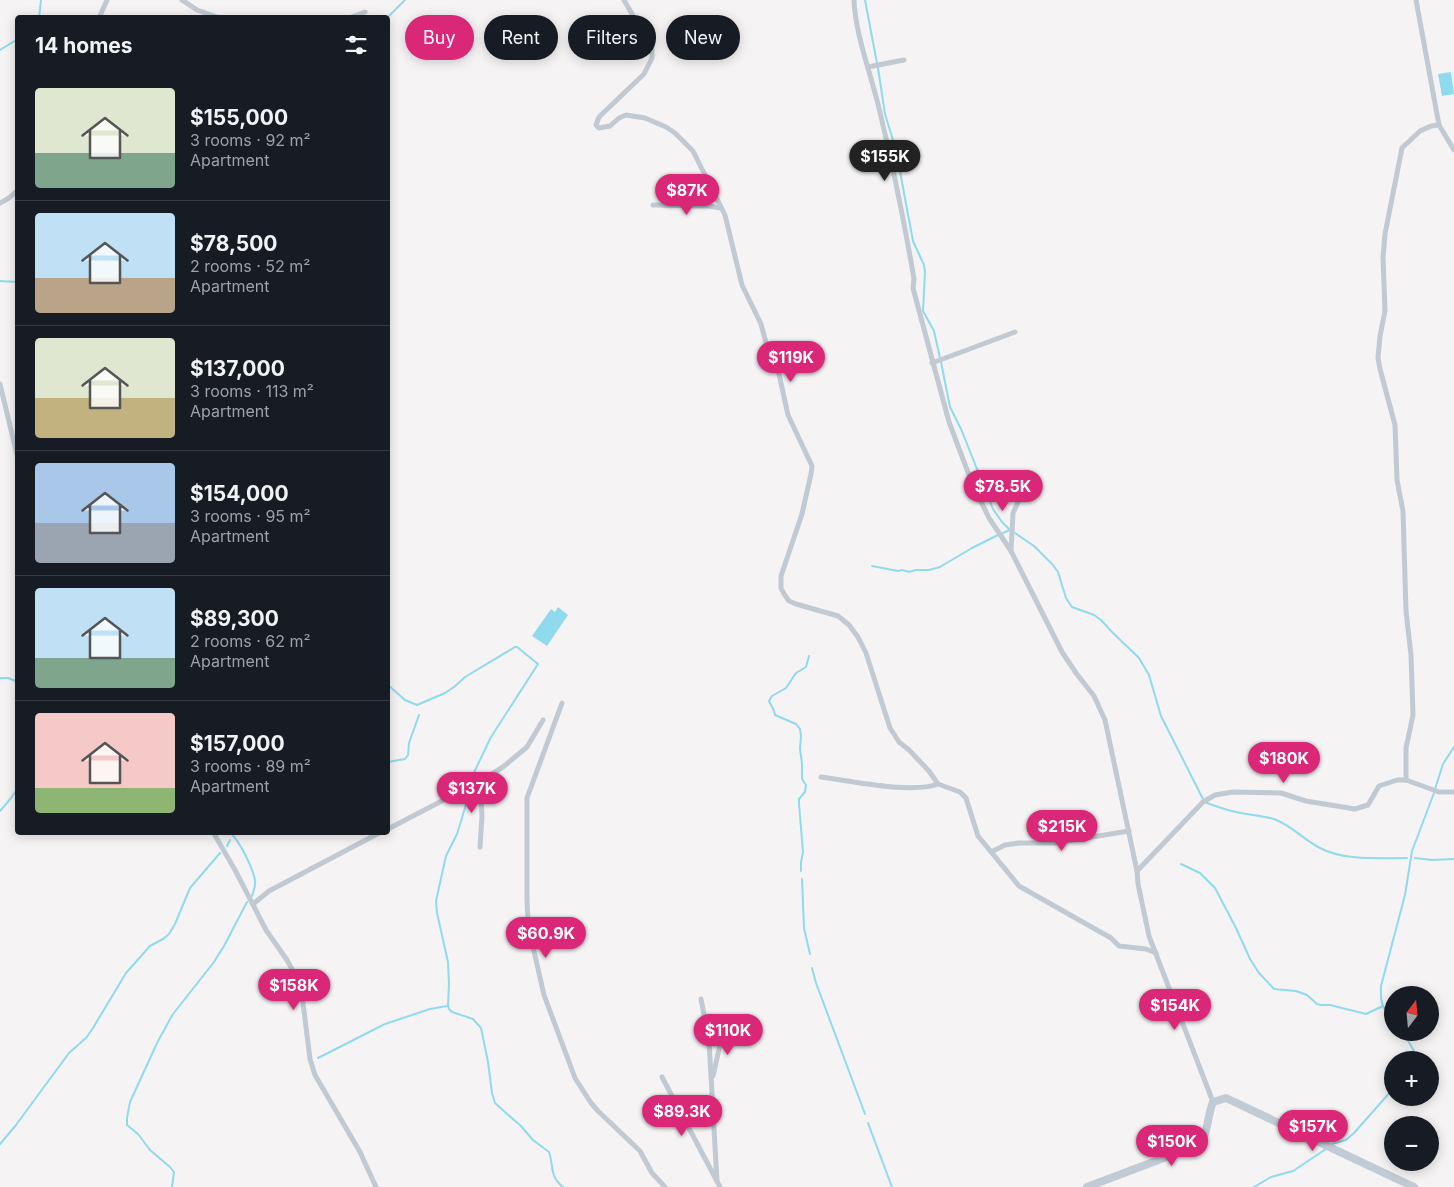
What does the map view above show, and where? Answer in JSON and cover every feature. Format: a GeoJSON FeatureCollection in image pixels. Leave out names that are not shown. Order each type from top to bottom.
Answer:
{"type":"FeatureCollection","features":[{"type":"Feature","properties":{"kind":"street"},"geometry":{"type":"LineString","coordinates":[[100,15],[107,0]]}},
{"type":"Feature","properties":{"kind":"street"},"geometry":{"type":"LineString","coordinates":[[182,0],[197,10],[211,15]]}},
{"type":"Feature","properties":{"kind":"street"},"geometry":{"type":"LineString","coordinates":[[624,0],[652,49],[652,58],[644,74],[598,117],[596,125],[599,128],[610,126],[626,115],[645,118],[675,133],[693,151],[725,215],[742,285],[761,324],[770,358],[778,374],[788,415],[812,466],[802,514],[781,576],[781,588],[784,594],[789,601],[838,616],[849,625],[866,652],[890,728],[899,742],[929,771],[938,784],[960,792],[966,798],[978,836],[1019,886],[1110,938],[1120,946],[1146,949],[1156,953]]}},
{"type":"Feature","properties":{"kind":"street"},"geometry":{"type":"LineString","coordinates":[[854,0],[857,25],[903,214],[914,279],[913,288],[949,422],[972,483],[989,518],[1012,551],[1062,652],[1094,696],[1105,720],[1137,871],[1148,936],[1213,1102],[1209,1111],[1203,1140],[1198,1145],[1087,1187]]}},
{"type":"Feature","properties":{"kind":"street"},"geometry":{"type":"LineString","coordinates":[[1416,0],[1439,125],[1454,150]]}},
{"type":"Feature","properties":{"kind":"street"},"geometry":{"type":"LineString","coordinates":[[358,15],[365,12]]}},
{"type":"Feature","properties":{"kind":"street"},"geometry":{"type":"LineString","coordinates":[[868,67],[904,60]]}},
{"type":"Feature","properties":{"kind":"street"},"geometry":{"type":"LineString","coordinates":[[1406,780],[1406,748],[1412,715],[1411,655],[1406,611],[1403,511],[1397,480],[1395,425],[1378,358],[1385,311],[1383,257],[1385,234],[1402,148],[1420,131],[1439,125]]}},
{"type":"Feature","properties":{"kind":"street"},"geometry":{"type":"LineString","coordinates":[[0,203],[15,193]]}},
{"type":"Feature","properties":{"kind":"street"},"geometry":{"type":"LineString","coordinates":[[653,205],[721,208]]}},
{"type":"Feature","properties":{"kind":"street"},"geometry":{"type":"LineString","coordinates":[[932,363],[1015,332]]}},
{"type":"Feature","properties":{"kind":"street"},"geometry":{"type":"LineString","coordinates":[[0,384],[15,446]]}},
{"type":"Feature","properties":{"kind":"street"},"geometry":{"type":"LineString","coordinates":[[1012,551],[1013,513],[1020,498],[1030,486]]}},
{"type":"Feature","properties":{"kind":"street"},"geometry":{"type":"LineString","coordinates":[[562,703],[527,798],[527,900],[528,920],[534,951],[544,995],[575,1078],[591,1103],[640,1151],[652,1173],[666,1187]]}},
{"type":"Feature","properties":{"kind":"street"},"geometry":{"type":"LineString","coordinates":[[390,828],[503,768],[527,747],[543,720]]}},
{"type":"Feature","properties":{"kind":"street"},"geometry":{"type":"LineString","coordinates":[[821,777],[872,785],[902,787],[930,787],[938,784]]}},
{"type":"Feature","properties":{"kind":"street"},"geometry":{"type":"LineString","coordinates":[[1137,871],[1203,802],[1215,795],[1233,792],[1281,793],[1306,801],[1355,809],[1368,806],[1379,786],[1397,780],[1406,780],[1439,792],[1454,792]]}},
{"type":"Feature","properties":{"kind":"street"},"geometry":{"type":"LineString","coordinates":[[480,781],[482,816],[480,847]]}},
{"type":"Feature","properties":{"kind":"street"},"geometry":{"type":"LineString","coordinates":[[991,852],[1005,845],[1055,843],[1128,831]]}},
{"type":"Feature","properties":{"kind":"street"},"geometry":{"type":"LineString","coordinates":[[215,835],[266,930],[287,960],[298,980],[302,995],[310,1059],[315,1075],[360,1152],[376,1187]]}},
{"type":"Feature","properties":{"kind":"street"},"geometry":{"type":"LineString","coordinates":[[253,904],[269,891],[375,835]]}},
{"type":"Feature","properties":{"kind":"street"},"geometry":{"type":"LineString","coordinates":[[701,999],[710,1041],[717,1181]]}},
{"type":"Feature","properties":{"kind":"street"},"geometry":{"type":"LineString","coordinates":[[712,1081],[724,1027]]}},
{"type":"Feature","properties":{"kind":"street"},"geometry":{"type":"LineString","coordinates":[[662,1077],[720,1187]]}},
{"type":"Feature","properties":{"kind":"street"},"geometry":{"type":"LineString","coordinates":[[1213,1102],[1226,1098],[1414,1187]]}},
{"type":"Feature","properties":{"kind":"water"},"geometry":{"type":"Polygon","coordinates":[[[1451,72],[1454,94],[1442,96],[1438,74],[1451,72]]]}},
{"type":"Feature","properties":{"kind":"water"},"geometry":{"type":"Polygon","coordinates":[[[558,607],[568,615],[547,646],[532,636],[551,609],[555,612],[558,607]]]}},
{"type":"Feature","properties":{"kind":"waterway"},"geometry":{"type":"LineString","coordinates":[[39,15],[41,0]]}},
{"type":"Feature","properties":{"kind":"waterway"},"geometry":{"type":"LineString","coordinates":[[390,15],[405,0]]}},
{"type":"Feature","properties":{"kind":"waterway"},"geometry":{"type":"LineString","coordinates":[[865,0],[877,63]]}},
{"type":"Feature","properties":{"kind":"waterway"},"geometry":{"type":"LineString","coordinates":[[0,50],[15,41]]}},
{"type":"Feature","properties":{"kind":"waterway"},"geometry":{"type":"LineString","coordinates":[[878,68],[885,114],[896,150],[913,241],[924,265],[923,311],[934,331],[940,358]]}},
{"type":"Feature","properties":{"kind":"waterway"},"geometry":{"type":"LineString","coordinates":[[0,281],[15,282]]}},
{"type":"Feature","properties":{"kind":"waterway"},"geometry":{"type":"LineString","coordinates":[[941,362],[950,407],[961,429],[993,509],[1010,530],[1003,533]]}},
{"type":"Feature","properties":{"kind":"waterway"},"geometry":{"type":"LineString","coordinates":[[1015,533],[1034,546],[1053,565],[1058,572],[1066,598],[1072,607],[1094,615],[1101,620],[1139,658],[1149,675],[1161,716],[1203,799]]}},
{"type":"Feature","properties":{"kind":"waterway"},"geometry":{"type":"LineString","coordinates":[[872,566],[909,572],[929,570],[940,567],[998,535]]}},
{"type":"Feature","properties":{"kind":"waterway"},"geometry":{"type":"LineString","coordinates":[[390,687],[405,700],[417,705],[445,693],[465,677],[515,647],[538,664],[491,737],[469,783]]}},
{"type":"Feature","properties":{"kind":"waterway"},"geometry":{"type":"LineString","coordinates":[[801,871],[803,852],[799,799],[805,792],[806,785],[802,779],[800,729],[796,724],[775,715],[769,701],[772,696],[786,688],[796,673],[806,667],[809,656]]}},
{"type":"Feature","properties":{"kind":"waterway"},"geometry":{"type":"LineString","coordinates":[[0,678],[15,681]]}},
{"type":"Feature","properties":{"kind":"waterway"},"geometry":{"type":"LineString","coordinates":[[390,762],[405,759],[408,755],[409,743],[419,715]]}},
{"type":"Feature","properties":{"kind":"waterway"},"geometry":{"type":"LineString","coordinates":[[1435,789],[1443,764],[1454,747]]}},
{"type":"Feature","properties":{"kind":"waterway"},"geometry":{"type":"LineString","coordinates":[[469,790],[457,834],[446,856],[436,901],[448,962],[448,1005],[452,1012],[473,1019],[481,1028],[495,1103],[520,1125],[533,1140],[549,1152],[554,1175],[563,1187]]}},
{"type":"Feature","properties":{"kind":"waterway"},"geometry":{"type":"LineString","coordinates":[[0,811],[15,792]]}},
{"type":"Feature","properties":{"kind":"waterway"},"geometry":{"type":"LineString","coordinates":[[1384,1008],[1381,986],[1405,895],[1412,851],[1434,793]]}},
{"type":"Feature","properties":{"kind":"waterway"},"geometry":{"type":"LineString","coordinates":[[1207,803],[1237,812],[1274,819],[1320,848],[1340,855],[1362,858],[1407,858]]}},
{"type":"Feature","properties":{"kind":"waterway"},"geometry":{"type":"LineString","coordinates":[[233,835],[242,848],[255,880],[252,896]]}},
{"type":"Feature","properties":{"kind":"waterway"},"geometry":{"type":"LineString","coordinates":[[227,846],[230,840]]}},
{"type":"Feature","properties":{"kind":"waterway"},"geometry":{"type":"LineString","coordinates":[[0,1144],[69,1053],[86,1038],[126,973],[150,946],[169,934],[190,888],[220,853]]}},
{"type":"Feature","properties":{"kind":"waterway"},"geometry":{"type":"LineString","coordinates":[[1415,858],[1432,860],[1454,859]]}},
{"type":"Feature","properties":{"kind":"waterway"},"geometry":{"type":"LineString","coordinates":[[1181,864],[1200,873],[1215,888],[1250,959],[1259,973],[1274,989],[1296,991],[1307,995],[1317,1004],[1330,1005],[1366,1014],[1383,1006]]}},
{"type":"Feature","properties":{"kind":"waterway"},"geometry":{"type":"LineString","coordinates":[[802,879],[804,928],[810,954]]}},
{"type":"Feature","properties":{"kind":"waterway"},"geometry":{"type":"LineString","coordinates":[[172,1187],[174,1172],[127,1125],[130,1102],[158,1041],[173,1014],[214,962],[247,902]]}},
{"type":"Feature","properties":{"kind":"waterway"},"geometry":{"type":"LineString","coordinates":[[812,968],[865,1114]]}},
{"type":"Feature","properties":{"kind":"waterway"},"geometry":{"type":"LineString","coordinates":[[318,1058],[385,1024],[430,1009],[447,1006]]}},
{"type":"Feature","properties":{"kind":"waterway"},"geometry":{"type":"LineString","coordinates":[[1408,1041],[1414,1051]]}},
{"type":"Feature","properties":{"kind":"waterway"},"geometry":{"type":"LineString","coordinates":[[1332,1144],[1346,1140],[1384,1099]]}},
{"type":"Feature","properties":{"kind":"waterway"},"geometry":{"type":"LineString","coordinates":[[868,1123],[892,1187]]}},
{"type":"Feature","properties":{"kind":"waterway"},"geometry":{"type":"LineString","coordinates":[[1254,1187],[1271,1177],[1293,1171],[1326,1149]]}}]}
